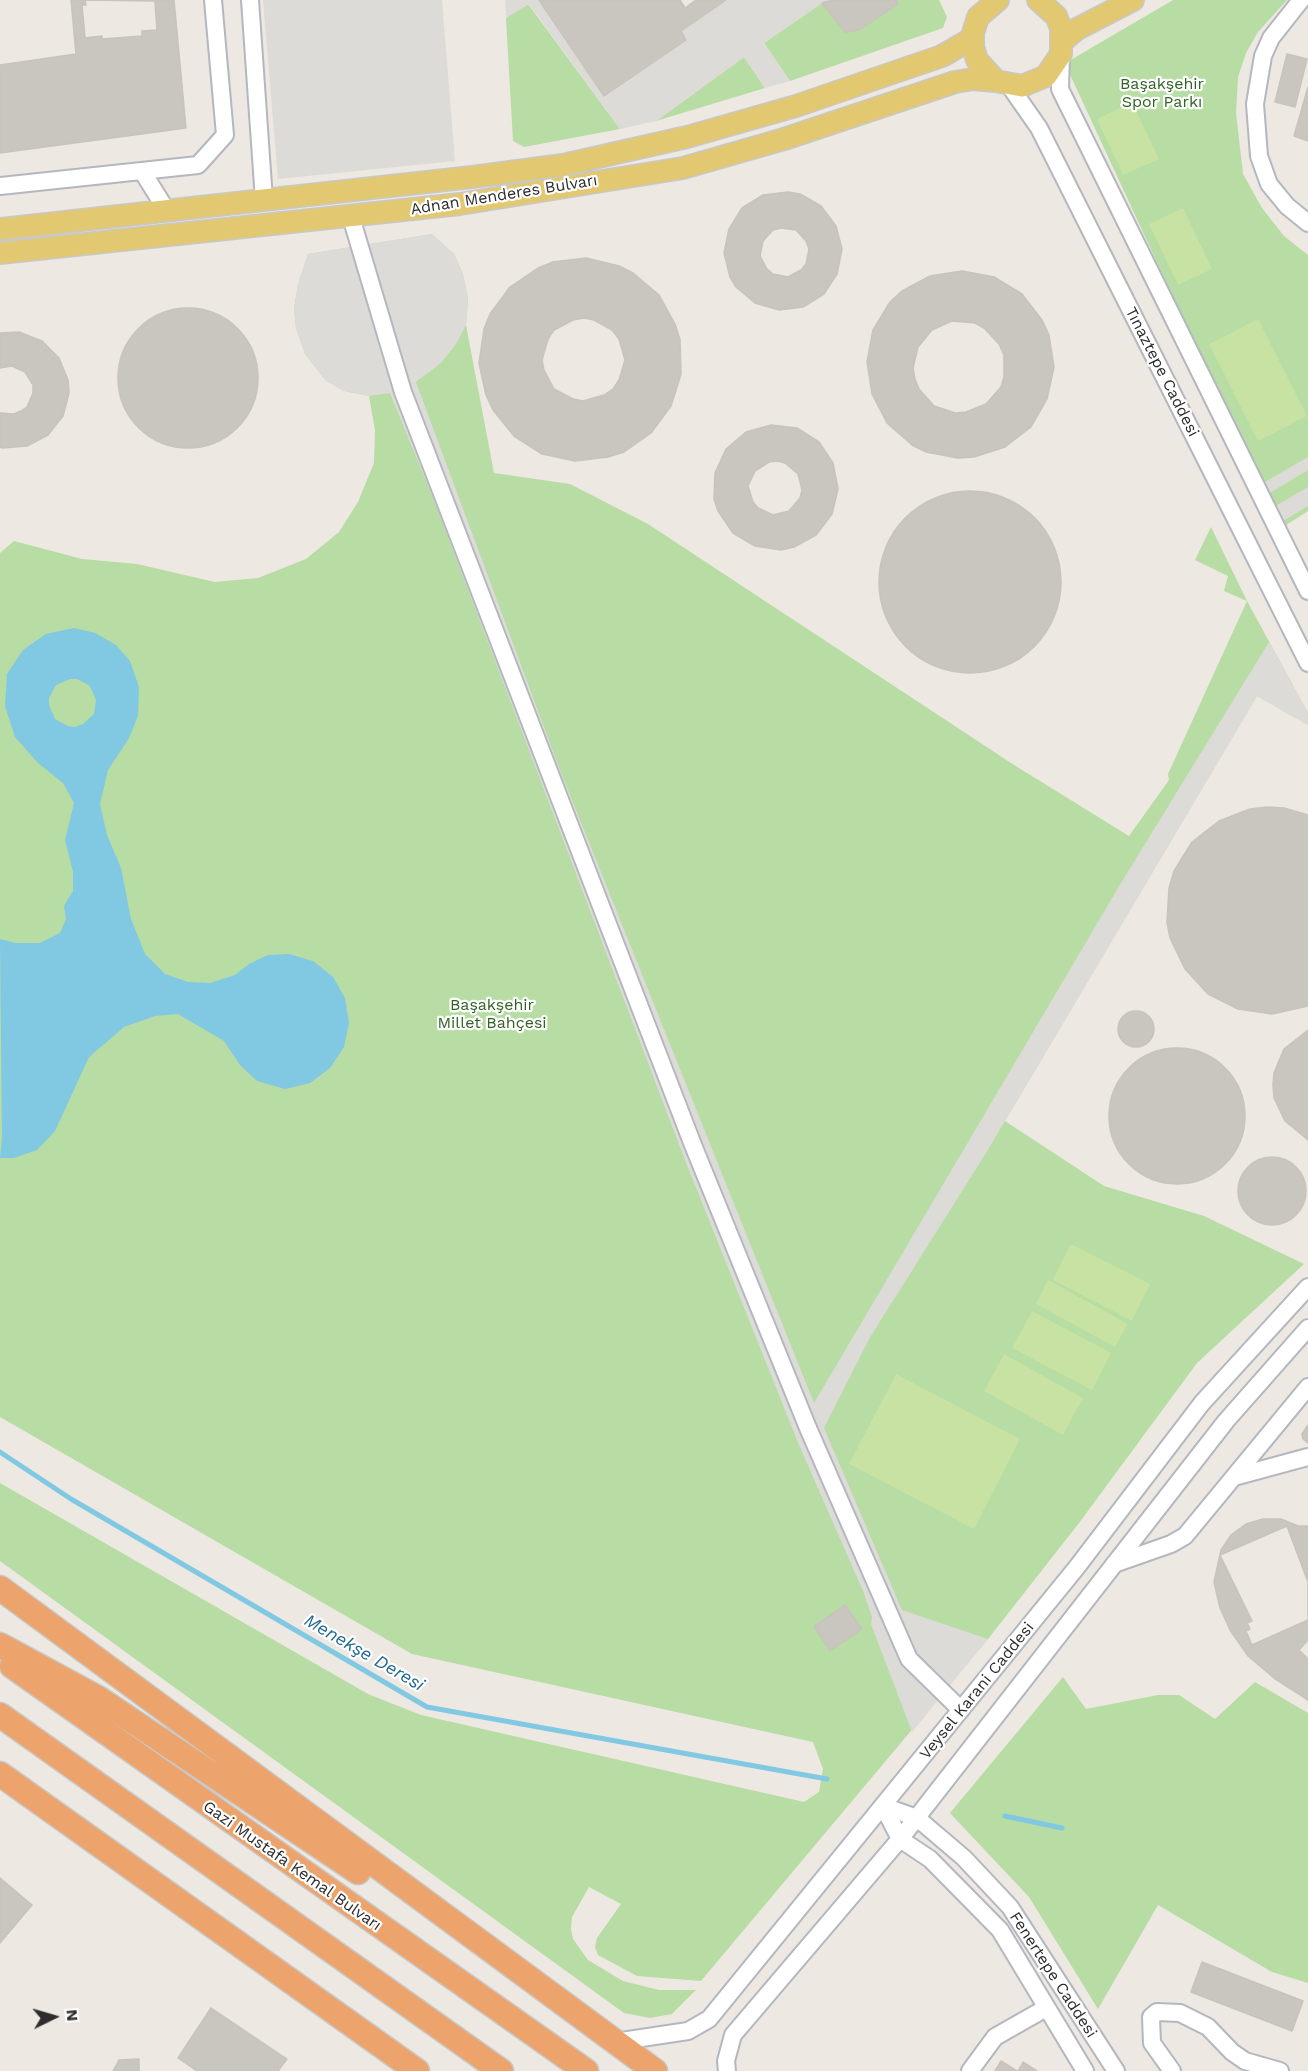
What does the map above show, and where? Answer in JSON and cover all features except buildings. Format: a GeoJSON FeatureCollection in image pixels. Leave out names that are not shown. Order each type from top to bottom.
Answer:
{"type":"FeatureCollection","features":[{"type":"Feature","properties":{"kind":"highway"},"geometry":{"type":"LineString","coordinates":[[0,1588],[655,2071]]}},
{"type":"Feature","properties":{"kind":"highway"},"geometry":{"type":"LineString","coordinates":[[0,1645],[98,1698],[615,2042]]}},
{"type":"Feature","properties":{"kind":"highway","name":"Gazi Mustafa Kemal Bulvarı"},"geometry":{"type":"LineString","coordinates":[[0,1658],[586,2071]]}},
{"type":"Feature","properties":{"kind":"highway"},"geometry":{"type":"LineString","coordinates":[[0,1715],[501,2071]]}},
{"type":"Feature","properties":{"kind":"highway"},"geometry":{"type":"LineString","coordinates":[[0,1774],[110,1850],[417,2071]]}},
{"type":"Feature","properties":{"kind":"main road"},"geometry":{"type":"LineString","coordinates":[[998,0],[976,8],[973,38],[977,60],[1003,83]]}},
{"type":"Feature","properties":{"kind":"main road"},"geometry":{"type":"LineString","coordinates":[[1062,47],[1077,28],[1132,0]]}},
{"type":"Feature","properties":{"kind":"main road"},"geometry":{"type":"LineString","coordinates":[[1050,2],[1056,16],[1062,47]]}},
{"type":"Feature","properties":{"kind":"main road","name":"Adnan Menderes Bulvarı"},"geometry":{"type":"LineString","coordinates":[[0,229],[564,165],[687,137],[796,106],[896,74],[942,56],[973,38]]}},
{"type":"Feature","properties":{"kind":"main road","name":"Adnan Menderes Bulvarı"},"geometry":{"type":"LineString","coordinates":[[0,254],[460,204],[683,168],[784,139],[955,82],[973,79],[1022,86],[1041,79],[1055,66],[1062,47]]}},
{"type":"Feature","properties":{"kind":"street"},"geometry":{"type":"LineString","coordinates":[[0,186],[198,165],[225,135],[213,0]]}},
{"type":"Feature","properties":{"kind":"street"},"geometry":{"type":"LineString","coordinates":[[250,0],[264,200]]}},
{"type":"Feature","properties":{"kind":"street"},"geometry":{"type":"LineString","coordinates":[[1301,0],[1271,38],[1263,56],[1255,104],[1259,156],[1269,184],[1287,206],[1308,223]]}},
{"type":"Feature","properties":{"kind":"street","name":"Tınaztepe Caddesi"},"geometry":{"type":"LineString","coordinates":[[1062,47],[1060,89],[1308,591]]}},
{"type":"Feature","properties":{"kind":"street","name":"Tınaztepe Caddesi"},"geometry":{"type":"LineString","coordinates":[[1003,83],[1039,128],[1308,663]]}},
{"type":"Feature","properties":{"kind":"street"},"geometry":{"type":"LineString","coordinates":[[142,171],[167,211]]}},
{"type":"Feature","properties":{"kind":"street"},"geometry":{"type":"LineString","coordinates":[[351,217],[403,392],[693,1145],[808,1428],[909,1659],[961,1710]]}},
{"type":"Feature","properties":{"kind":"street","name":"Veysel Karani Caddesi"},"geometry":{"type":"LineString","coordinates":[[615,2042],[688,2031],[710,2019],[1077,1567],[1202,1403],[1308,1287]]}},
{"type":"Feature","properties":{"kind":"street","name":"Veysel Karani Caddesi"},"geometry":{"type":"LineString","coordinates":[[727,2071],[726,2061],[733,2035],[900,1839],[1226,1422],[1308,1328]]}},
{"type":"Feature","properties":{"kind":"street"},"geometry":{"type":"LineString","coordinates":[[1113,1564],[1171,1544],[1185,1536],[1308,1387]]}},
{"type":"Feature","properties":{"kind":"street"},"geometry":{"type":"LineString","coordinates":[[1234,1477],[1308,1457]]}},
{"type":"Feature","properties":{"kind":"street","name":"Fenertepe Caddesi"},"geometry":{"type":"LineString","coordinates":[[883,1806],[917,1818],[964,1858],[1010,1907],[1116,2071]]}},
{"type":"Feature","properties":{"kind":"street","name":"Fenertepe Caddesi"},"geometry":{"type":"LineString","coordinates":[[883,1806],[900,1839],[930,1859],[1000,1930],[1085,2071]]}},
{"type":"Feature","properties":{"kind":"street"},"geometry":{"type":"LineString","coordinates":[[970,2071],[995,2037],[1046,2008]]}},
{"type":"Feature","properties":{"kind":"street"},"geometry":{"type":"LineString","coordinates":[[1172,2071],[1152,2043],[1151,2017],[1157,2012],[1180,2013],[1208,2027],[1245,2061],[1280,2071]]}},
{"type":"Feature","properties":{"kind":"green space"},"geometry":{"type":"Polygon","coordinates":[[[834,0],[939,0],[947,17],[943,28],[790,81],[764,43],[822,3],[834,0]]]}},
{"type":"Feature","properties":{"kind":"green space","name":"Başakşehir Spor Parkı"},"geometry":{"type":"Polygon","coordinates":[[[1173,0],[1287,0],[1258,32],[1246,53],[1238,77],[1236,113],[1243,174],[1262,208],[1284,236],[1308,255],[1308,511],[1283,527],[1260,485],[1067,68],[1069,61],[1173,0]]]}},
{"type":"Feature","properties":{"kind":"green space"},"geometry":{"type":"Polygon","coordinates":[[[528,4],[620,129],[524,147],[513,141],[506,18],[528,4]]]}},
{"type":"Feature","properties":{"kind":"green space"},"geometry":{"type":"Polygon","coordinates":[[[744,57],[765,88],[656,121],[744,57]]]}},
{"type":"Feature","properties":{"kind":"green space"},"geometry":{"type":"Polygon","coordinates":[[[1132,102],[1159,159],[1123,175],[1097,119],[1132,102]]]}},
{"type":"Feature","properties":{"kind":"green space"},"geometry":{"type":"Polygon","coordinates":[[[1183,208],[1212,269],[1178,285],[1149,224],[1183,208]]]}},
{"type":"Feature","properties":{"kind":"green space","name":"Başakşehir Millet Bahçesi"},"geometry":{"type":"Polygon","coordinates":[[[432,234],[454,254],[463,274],[468,299],[466,325],[494,473],[570,484],[648,524],[1014,765],[1129,836],[1169,780],[1168,774],[1247,601],[1308,713],[1308,725],[1257,696],[1005,1121],[1104,1186],[1204,1216],[1304,1264],[1197,1363],[1079,1523],[988,1639],[701,1981],[637,1976],[598,1955],[595,1947],[597,1938],[621,1904],[589,1887],[572,1917],[571,1929],[573,1939],[588,1960],[623,1981],[659,1990],[696,1990],[672,2014],[650,2018],[624,2013],[0,1561],[0,1483],[368,1694],[421,1715],[804,1802],[819,1792],[823,1769],[813,1742],[412,1654],[0,1417],[0,553],[14,541],[82,559],[137,564],[215,582],[258,578],[306,559],[339,532],[358,502],[374,463],[375,430],[369,396],[344,391],[326,381],[305,354],[296,328],[294,309],[298,284],[308,254],[432,234]]]}},
{"type":"Feature","properties":{"kind":"green space"},"geometry":{"type":"Polygon","coordinates":[[[1258,319],[1307,416],[1258,441],[1209,344],[1258,319]]]}},
{"type":"Feature","properties":{"kind":"green space"},"geometry":{"type":"Polygon","coordinates":[[[1211,527],[1247,601],[1224,591],[1228,576],[1195,560],[1211,527]]]}},
{"type":"Feature","properties":{"kind":"green space"},"geometry":{"type":"Polygon","coordinates":[[[1071,1244],[1150,1284],[1132,1321],[1053,1280],[1071,1244]]]}},
{"type":"Feature","properties":{"kind":"green space"},"geometry":{"type":"Polygon","coordinates":[[[1048,1280],[1128,1324],[1115,1347],[1036,1304],[1048,1280]]]}},
{"type":"Feature","properties":{"kind":"green space"},"geometry":{"type":"Polygon","coordinates":[[[1032,1311],[1111,1353],[1092,1390],[1012,1348],[1032,1311]]]}},
{"type":"Feature","properties":{"kind":"green space"},"geometry":{"type":"Polygon","coordinates":[[[1004,1354],[1083,1398],[1063,1435],[984,1391],[1004,1354]]]}},
{"type":"Feature","properties":{"kind":"green space"},"geometry":{"type":"Polygon","coordinates":[[[896,1374],[1020,1439],[974,1529],[849,1464],[896,1374]]]}},
{"type":"Feature","properties":{"kind":"green space"},"geometry":{"type":"Polygon","coordinates":[[[1063,1677],[1086,1709],[1158,1695],[1179,1695],[1215,1719],[1255,1682],[1308,1713],[1308,1983],[1272,1972],[1158,1905],[1098,2009],[1029,1897],[950,1813],[1063,1677]]]}},
{"type":"Feature","properties":{"kind":"shaded area"},"geometry":{"type":"Polygon","coordinates":[[[263,0],[442,0],[455,161],[278,179],[263,0]]]}},
{"type":"Feature","properties":{"kind":"shaded area"},"geometry":{"type":"Polygon","coordinates":[[[505,0],[539,0],[604,96],[686,40],[681,31],[726,0],[834,0],[822,3],[764,43],[790,81],[765,88],[744,57],[656,121],[620,129],[529,4],[506,18],[505,0]]]}},
{"type":"Feature","properties":{"kind":"shaded area"},"geometry":{"type":"Polygon","coordinates":[[[432,234],[454,254],[463,274],[468,299],[466,325],[456,344],[441,363],[416,382],[560,770],[814,1403],[1121,883],[1269,642],[1308,713],[1308,725],[1257,696],[986,1153],[869,1339],[824,1428],[902,1610],[988,1639],[912,1732],[871,1624],[872,1617],[863,1591],[799,1445],[685,1160],[433,498],[390,393],[369,396],[344,391],[326,381],[305,354],[296,328],[294,309],[298,284],[308,254],[432,234]]]}},
{"type":"Feature","properties":{"kind":"shaded area"},"geometry":{"type":"Polygon","coordinates":[[[1308,457],[1308,470],[1265,496],[1260,485],[1308,457]]]}},
{"type":"Feature","properties":{"kind":"shaded area"},"geometry":{"type":"Polygon","coordinates":[[[1308,487],[1308,506],[1280,523],[1272,508],[1308,487]]]}},
{"type":"Feature","properties":{"kind":"water"},"geometry":{"type":"Polygon","coordinates":[[[74,628],[95,633],[116,645],[130,661],[139,687],[138,716],[129,738],[108,770],[100,804],[107,835],[121,868],[131,919],[145,954],[165,974],[188,982],[210,983],[235,975],[249,964],[268,955],[289,954],[313,961],[333,977],[345,998],[349,1023],[344,1047],[330,1068],[310,1083],[285,1089],[257,1081],[240,1065],[224,1041],[178,1014],[155,1016],[124,1027],[89,1057],[55,1131],[37,1150],[14,1158],[0,1158],[2,1138],[0,939],[16,943],[40,943],[60,933],[66,919],[64,906],[73,891],[73,872],[65,840],[74,803],[63,783],[38,763],[15,737],[5,706],[7,674],[23,650],[46,634],[74,628]],[[70,679],[56,685],[49,698],[49,705],[55,719],[75,727],[83,724],[94,714],[96,700],[90,686],[77,679],[70,679]]]}},
{"type":"Feature","properties":{"kind":"waterway","name":"Menekşe Deresi"},"geometry":{"type":"LineString","coordinates":[[0,1452],[71,1499],[427,1707],[827,1779]]}},
{"type":"Feature","properties":{"kind":"waterway","name":"Menekşe Deresi"},"geometry":{"type":"LineString","coordinates":[[1005,1816],[1062,1828]]}}]}
